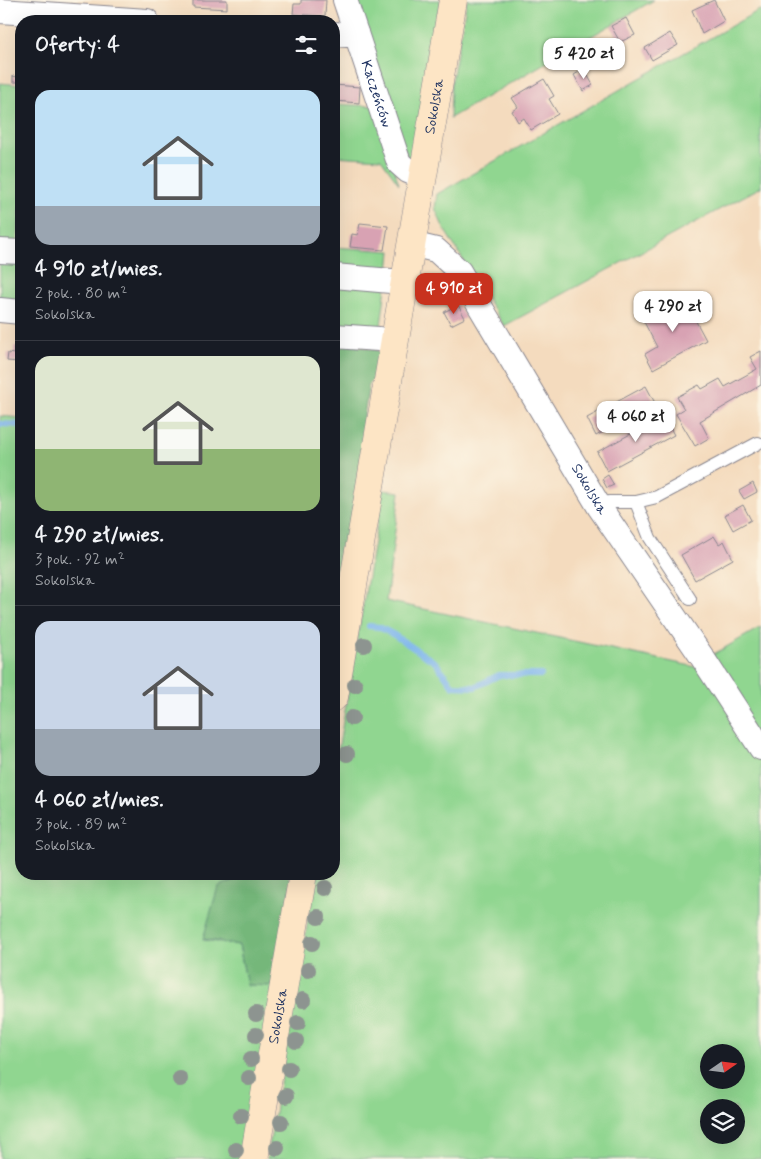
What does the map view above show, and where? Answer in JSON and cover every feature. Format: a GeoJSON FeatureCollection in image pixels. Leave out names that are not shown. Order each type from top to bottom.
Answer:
{"type":"FeatureCollection","features":[{"type":"Feature","properties":{"kind":"street","name":"Kaczeńców"},"geometry":{"type":"LineString","coordinates":[[345,0],[345,33],[399,162],[408,171],[422,177]]}},
{"type":"Feature","properties":{"kind":"street","name":"Sokolska"},"geometry":{"type":"LineString","coordinates":[[340,662],[453,0]]}},
{"type":"Feature","properties":{"kind":"street"},"geometry":{"type":"LineString","coordinates":[[0,11],[59,15]]}},
{"type":"Feature","properties":{"kind":"street","name":"Sokolska"},"geometry":{"type":"LineString","coordinates":[[411,244],[436,250],[459,271],[600,508],[696,648],[761,748]]}},
{"type":"Feature","properties":{"kind":"street"},"geometry":{"type":"LineString","coordinates":[[0,251],[15,252]]}},
{"type":"Feature","properties":{"kind":"street"},"geometry":{"type":"LineString","coordinates":[[340,277],[392,281],[404,284]]}},
{"type":"Feature","properties":{"kind":"street"},"geometry":{"type":"LineString","coordinates":[[0,310],[15,311]]}},
{"type":"Feature","properties":{"kind":"street"},"geometry":{"type":"LineString","coordinates":[[340,336],[395,342]]}},
{"type":"Feature","properties":{"kind":"street","name":"Sokolska"},"geometry":{"type":"LineString","coordinates":[[254,1159],[302,880]]}},
{"type":"Feature","properties":{"kind":"lane"},"geometry":{"type":"LineString","coordinates":[[600,508],[609,502],[636,502],[657,497],[758,443]]}},
{"type":"Feature","properties":{"kind":"lane"},"geometry":{"type":"LineString","coordinates":[[636,502],[650,538],[690,600]]}},
{"type":"Feature","properties":{"kind":"green space"},"geometry":{"type":"Polygon","coordinates":[[[354,0],[441,0],[410,165],[354,0]]]}},
{"type":"Feature","properties":{"kind":"green space"},"geometry":{"type":"Polygon","coordinates":[[[467,0],[654,0],[450,118],[451,85],[467,0]]]}},
{"type":"Feature","properties":{"kind":"green space"},"geometry":{"type":"Polygon","coordinates":[[[761,9],[761,187],[504,326],[444,229],[435,208],[437,194],[761,9]]]}},
{"type":"Feature","properties":{"kind":"green space"},"geometry":{"type":"Polygon","coordinates":[[[0,83],[15,84],[15,247],[0,245],[0,83]]]}},
{"type":"Feature","properties":{"kind":"green space"},"geometry":{"type":"Polygon","coordinates":[[[340,104],[374,106],[399,184],[381,159],[340,156],[340,104]]]}},
{"type":"Feature","properties":{"kind":"green space"},"geometry":{"type":"Polygon","coordinates":[[[340,247],[391,251],[389,272],[340,268],[340,247]]]}},
{"type":"Feature","properties":{"kind":"green space"},"geometry":{"type":"Polygon","coordinates":[[[0,255],[15,256],[15,306],[0,305],[0,255]]]}},
{"type":"Feature","properties":{"kind":"green space"},"geometry":{"type":"Polygon","coordinates":[[[340,283],[386,287],[380,333],[340,330],[340,283]]]}},
{"type":"Feature","properties":{"kind":"green space"},"geometry":{"type":"Polygon","coordinates":[[[340,341],[380,351],[376,377],[369,384],[363,423],[368,431],[340,584],[340,341]]]}},
{"type":"Feature","properties":{"kind":"green space"},"geometry":{"type":"Polygon","coordinates":[[[0,416],[15,417],[15,880],[246,880],[203,940],[239,945],[247,985],[274,986],[242,1159],[0,1159],[0,416]]]}},
{"type":"Feature","properties":{"kind":"green space"},"geometry":{"type":"Polygon","coordinates":[[[383,490],[400,492],[386,601],[696,667],[714,654],[761,627],[761,1159],[267,1159],[315,880],[340,880],[340,739],[383,490]]]}},
{"type":"Feature","properties":{"kind":"green space"},"geometry":{"type":"Polygon","coordinates":[[[235,880],[292,880],[274,986],[247,985],[239,945],[203,939],[218,887],[235,880]]]}},
{"type":"Feature","properties":{"kind":"building"},"geometry":{"type":"Polygon","coordinates":[[[193,0],[227,0],[227,9],[193,7],[193,0]]]}},
{"type":"Feature","properties":{"kind":"building"},"geometry":{"type":"Polygon","coordinates":[[[301,0],[326,0],[325,15],[293,14],[294,4],[301,4],[301,0]]]}},
{"type":"Feature","properties":{"kind":"building"},"geometry":{"type":"Polygon","coordinates":[[[714,0],[724,21],[702,34],[692,10],[714,0]]]}},
{"type":"Feature","properties":{"kind":"building"},"geometry":{"type":"Polygon","coordinates":[[[626,18],[635,35],[620,42],[611,26],[626,18]]]}},
{"type":"Feature","properties":{"kind":"building"},"geometry":{"type":"Polygon","coordinates":[[[670,33],[678,45],[652,60],[645,48],[670,33]]]}},
{"type":"Feature","properties":{"kind":"building"},"geometry":{"type":"Polygon","coordinates":[[[584,69],[593,85],[583,91],[574,75],[584,69]]]}},
{"type":"Feature","properties":{"kind":"building"},"geometry":{"type":"Polygon","coordinates":[[[544,79],[554,96],[549,99],[558,114],[531,130],[524,118],[518,122],[512,111],[518,107],[512,98],[544,79]]]}},
{"type":"Feature","properties":{"kind":"building"},"geometry":{"type":"Polygon","coordinates":[[[340,85],[360,87],[359,103],[340,101],[340,85]]]}},
{"type":"Feature","properties":{"kind":"building"},"geometry":{"type":"Polygon","coordinates":[[[360,223],[388,226],[384,250],[350,247],[352,234],[358,235],[360,223]]]}},
{"type":"Feature","properties":{"kind":"building"},"geometry":{"type":"Polygon","coordinates":[[[684,299],[706,340],[653,369],[645,354],[657,347],[643,320],[684,299]]]}},
{"type":"Feature","properties":{"kind":"building"},"geometry":{"type":"Polygon","coordinates":[[[458,305],[465,318],[451,325],[444,312],[458,305]]]}},
{"type":"Feature","properties":{"kind":"building"},"geometry":{"type":"Polygon","coordinates":[[[14,346],[15,362],[7,361],[8,353],[14,354],[14,346]]]}},
{"type":"Feature","properties":{"kind":"building"},"geometry":{"type":"Polygon","coordinates":[[[761,351],[761,385],[700,421],[709,438],[695,446],[676,414],[684,409],[677,397],[699,385],[702,389],[720,379],[725,387],[757,369],[750,357],[761,351]]]}},
{"type":"Feature","properties":{"kind":"building"},"geometry":{"type":"Polygon","coordinates":[[[646,386],[655,403],[596,436],[587,418],[646,386]]]}},
{"type":"Feature","properties":{"kind":"building"},"geometry":{"type":"Polygon","coordinates":[[[664,416],[674,435],[607,471],[597,452],[664,416]]]}},
{"type":"Feature","properties":{"kind":"building"},"geometry":{"type":"Polygon","coordinates":[[[608,475],[614,485],[607,488],[602,479],[608,475]]]}},
{"type":"Feature","properties":{"kind":"building"},"geometry":{"type":"Polygon","coordinates":[[[753,483],[757,492],[744,499],[739,491],[753,483]]]}},
{"type":"Feature","properties":{"kind":"building"},"geometry":{"type":"Polygon","coordinates":[[[743,505],[751,520],[733,530],[725,515],[743,505]]]}},
{"type":"Feature","properties":{"kind":"building"},"geometry":{"type":"Polygon","coordinates":[[[714,536],[719,544],[724,541],[733,559],[695,580],[681,555],[714,536]]]}},
{"type":"Feature","properties":{"kind":"waterway"},"geometry":{"type":"LineString","coordinates":[[0,424],[15,425]]}},
{"type":"Feature","properties":{"kind":"waterway"},"geometry":{"type":"LineString","coordinates":[[369,626],[379,627],[394,635],[436,663],[453,686],[475,687],[499,675],[541,675]]}}]}
